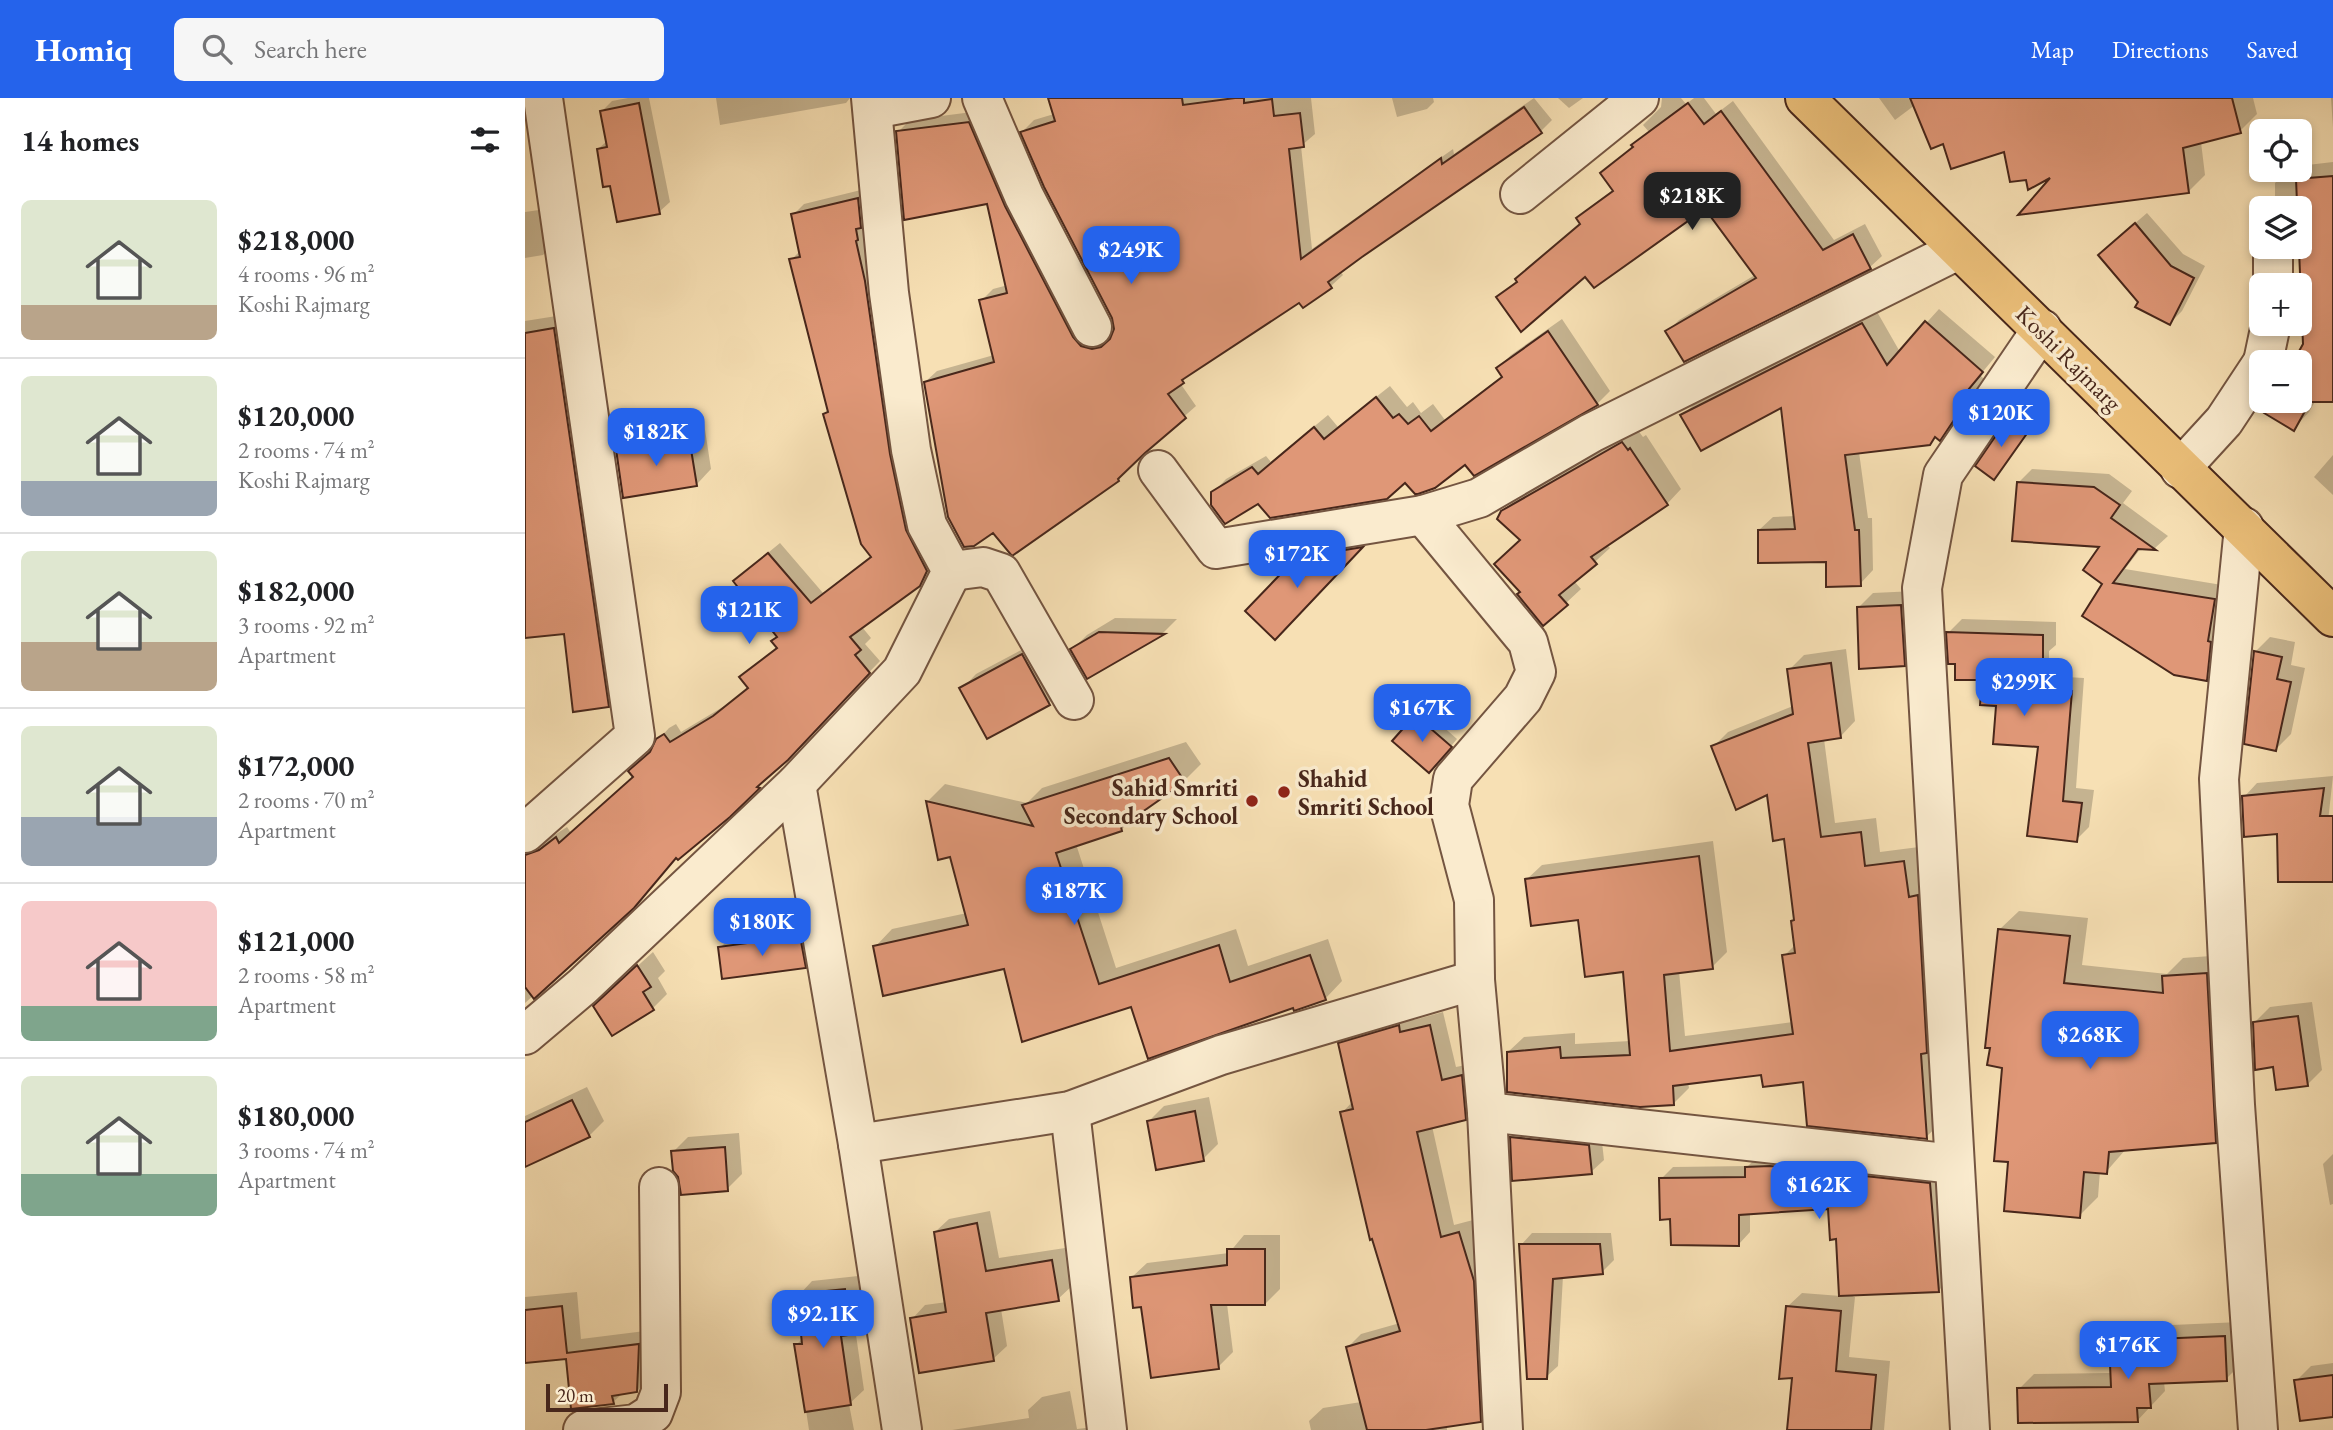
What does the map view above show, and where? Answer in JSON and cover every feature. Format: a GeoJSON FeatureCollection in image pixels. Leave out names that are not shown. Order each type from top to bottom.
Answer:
{"type":"FeatureCollection","features":[{"type":"Feature","properties":{"kind":"main road","name":"Koshi Rajmarg"},"geometry":{"type":"LineString","coordinates":[[1806,98],[2333,617]]}},
{"type":"Feature","properties":{"kind":"street"},"geometry":{"type":"LineString","coordinates":[[525,833],[635,736],[543,98]]}},
{"type":"Feature","properties":{"kind":"street"},"geometry":{"type":"LineString","coordinates":[[931,98],[872,104],[889,293],[911,450],[927,525],[952,571]]}},
{"type":"Feature","properties":{"kind":"street"},"geometry":{"type":"LineString","coordinates":[[982,98],[1024,196],[1092,327]]}},
{"type":"Feature","properties":{"kind":"street"},"geometry":{"type":"LineString","coordinates":[[1520,194],[1639,98]]}},
{"type":"Feature","properties":{"kind":"street"},"geometry":{"type":"LineString","coordinates":[[1158,470],[1216,549],[1423,515],[1479,498],[1591,433],[1958,250]]}},
{"type":"Feature","properties":{"kind":"street"},"geometry":{"type":"LineString","coordinates":[[1970,1430],[1922,587],[1943,475],[2042,329]]}},
{"type":"Feature","properties":{"kind":"street"},"geometry":{"type":"LineString","coordinates":[[2180,468],[2224,421],[2249,384]]}},
{"type":"Feature","properties":{"kind":"street"},"geometry":{"type":"LineString","coordinates":[[1423,515],[1528,642],[1536,673],[1523,698],[1453,779],[1449,805],[1473,900],[1475,980],[1487,1112],[1503,1430]]}},
{"type":"Feature","properties":{"kind":"street"},"geometry":{"type":"LineString","coordinates":[[2244,527],[2219,779],[2235,1105],[2258,1430]]}},
{"type":"Feature","properties":{"kind":"street"},"geometry":{"type":"LineString","coordinates":[[952,571],[983,567],[1001,573],[1074,700]]}},
{"type":"Feature","properties":{"kind":"street"},"geometry":{"type":"LineString","coordinates":[[525,1035],[583,986],[796,784],[902,671],[952,571]]}},
{"type":"Feature","properties":{"kind":"street"},"geometry":{"type":"LineString","coordinates":[[796,784],[859,1143],[902,1430]]}},
{"type":"Feature","properties":{"kind":"street"},"geometry":{"type":"LineString","coordinates":[[859,1143],[1070,1111],[1221,1055],[1475,980]]}},
{"type":"Feature","properties":{"kind":"street"},"geometry":{"type":"LineString","coordinates":[[1070,1111],[1107,1430]]}},
{"type":"Feature","properties":{"kind":"street"},"geometry":{"type":"LineString","coordinates":[[1487,1112],[1954,1164]]}},
{"type":"Feature","properties":{"kind":"street"},"geometry":{"type":"LineString","coordinates":[[583,1430],[636,1424],[653,1413],[661,1392],[659,1187]]}},
{"type":"Feature","properties":{"kind":"building"},"geometry":{"type":"Polygon","coordinates":[[[1048,98],[1182,98],[1183,105],[1235,98],[1244,98],[1244,103],[1272,99],[1274,116],[1300,113],[1304,147],[1289,149],[1301,259],[1441,158],[1442,164],[1524,107],[1542,133],[1362,257],[1328,282],[1332,288],[1303,308],[1299,303],[1182,380],[1184,383],[1168,394],[1186,418],[1145,453],[1119,481],[1012,556],[993,533],[974,546],[964,547],[948,517],[924,382],[994,362],[979,300],[1007,293],[987,204],[904,220],[896,131],[969,122],[1005,206],[1073,337],[1081,346],[1092,349],[1101,347],[1110,339],[1114,329],[1112,318],[1044,187],[1020,132],[1055,121],[1048,98]]]}},
{"type":"Feature","properties":{"kind":"building"},"geometry":{"type":"Polygon","coordinates":[[[1910,98],[2232,98],[2241,133],[2183,148],[2189,193],[2018,215],[2050,178],[2028,190],[2026,180],[2010,182],[2004,152],[1951,169],[1943,144],[1931,149],[1910,98]]]}},
{"type":"Feature","properties":{"kind":"building"},"geometry":{"type":"Polygon","coordinates":[[[639,103],[660,214],[617,222],[610,186],[603,187],[597,149],[607,147],[600,111],[639,103]]]}},
{"type":"Feature","properties":{"kind":"building"},"geometry":{"type":"Polygon","coordinates":[[[1688,103],[1704,124],[1721,111],[1823,250],[1853,234],[1871,269],[1684,362],[1665,331],[1756,278],[1705,209],[1594,288],[1585,277],[1521,332],[1496,297],[1517,282],[1515,279],[1580,224],[1576,218],[1613,191],[1600,173],[1633,147],[1631,145],[1688,103]]]}},
{"type":"Feature","properties":{"kind":"building"},"geometry":{"type":"Polygon","coordinates":[[[2333,176],[2333,402],[2312,402],[2312,350],[2300,350],[2303,336],[2312,336],[2312,273],[2300,273],[2299,259],[2312,259],[2312,196],[2297,196],[2296,182],[2312,182],[2312,178],[2333,176]]]}},
{"type":"Feature","properties":{"kind":"building"},"geometry":{"type":"Polygon","coordinates":[[[858,198],[861,228],[856,229],[856,241],[865,281],[890,454],[906,530],[927,571],[920,586],[850,637],[861,650],[855,655],[870,673],[788,760],[757,787],[760,788],[730,817],[678,860],[676,858],[634,908],[534,999],[525,987],[525,855],[539,850],[556,837],[559,843],[633,777],[628,771],[650,752],[656,739],[664,734],[670,742],[713,716],[748,688],[739,677],[777,648],[771,641],[777,637],[733,581],[768,553],[811,603],[871,557],[861,544],[823,414],[828,412],[789,259],[800,257],[791,214],[858,198]]]}},
{"type":"Feature","properties":{"kind":"building"},"geometry":{"type":"Polygon","coordinates":[[[2135,223],[2171,266],[2194,278],[2170,325],[2135,307],[2138,302],[2098,255],[2135,223]]]}},
{"type":"Feature","properties":{"kind":"building"},"geometry":{"type":"Polygon","coordinates":[[[1925,321],[1983,372],[1968,390],[1972,393],[1940,441],[1935,437],[1930,445],[1845,455],[1855,530],[1859,530],[1861,586],[1826,587],[1826,562],[1758,563],[1758,530],[1795,529],[1781,408],[1701,451],[1680,415],[1862,323],[1887,365],[1925,321]]]}},
{"type":"Feature","properties":{"kind":"building"},"geometry":{"type":"Polygon","coordinates":[[[554,328],[609,707],[573,712],[564,634],[525,638],[525,333],[554,328]]]}},
{"type":"Feature","properties":{"kind":"building"},"geometry":{"type":"Polygon","coordinates":[[[1548,331],[1598,405],[1474,476],[1465,465],[1435,488],[1418,494],[1405,483],[1387,499],[1270,518],[1258,504],[1225,524],[1211,505],[1211,492],[1252,467],[1258,474],[1314,427],[1324,439],[1376,397],[1393,418],[1399,414],[1408,424],[1419,416],[1431,431],[1502,377],[1496,368],[1548,331]]]}},
{"type":"Feature","properties":{"kind":"building"},"geometry":{"type":"Polygon","coordinates":[[[2264,413],[2304,413],[2294,431],[2264,413]]]}},
{"type":"Feature","properties":{"kind":"building"},"geometry":{"type":"Polygon","coordinates":[[[2008,418],[2028,432],[1994,480],[1975,466],[2008,418]]]}},
{"type":"Feature","properties":{"kind":"building"},"geometry":{"type":"Polygon","coordinates":[[[689,437],[697,486],[623,498],[616,449],[689,437]]]}},
{"type":"Feature","properties":{"kind":"building"},"geometry":{"type":"Polygon","coordinates":[[[1622,442],[1628,450],[1630,448],[1668,505],[1591,557],[1597,564],[1559,595],[1568,605],[1543,626],[1517,594],[1520,592],[1494,564],[1520,540],[1497,519],[1501,511],[1622,442]]]}},
{"type":"Feature","properties":{"kind":"building"},"geometry":{"type":"Polygon","coordinates":[[[2017,482],[2094,487],[2120,505],[2111,518],[2156,550],[2138,549],[2113,583],[2215,599],[2208,641],[2211,642],[2207,681],[2174,675],[2082,616],[2102,584],[2083,570],[2099,547],[2012,541],[2017,482]]]}},
{"type":"Feature","properties":{"kind":"building"},"geometry":{"type":"Polygon","coordinates":[[[1363,547],[1275,640],[1245,611],[1296,558],[1363,547]]]}},
{"type":"Feature","properties":{"kind":"building"},"geometry":{"type":"Polygon","coordinates":[[[1901,605],[1905,666],[1859,669],[1857,607],[1901,605]]]}},
{"type":"Feature","properties":{"kind":"building"},"geometry":{"type":"Polygon","coordinates":[[[1099,632],[1165,634],[1087,679],[1070,649],[1099,632]]]}},
{"type":"Feature","properties":{"kind":"building"},"geometry":{"type":"Polygon","coordinates":[[[1946,632],[2043,635],[2043,660],[2036,660],[2036,689],[2072,691],[2063,801],[2082,803],[2077,842],[2027,836],[2038,747],[1993,744],[1996,706],[1980,705],[1982,680],[1955,680],[1955,664],[1948,664],[1946,632]]]}},
{"type":"Feature","properties":{"kind":"building"},"geometry":{"type":"Polygon","coordinates":[[[2254,651],[2282,657],[2277,679],[2291,682],[2276,751],[2244,744],[2254,651]]]}},
{"type":"Feature","properties":{"kind":"building"},"geometry":{"type":"Polygon","coordinates":[[[1022,654],[1050,705],[987,739],[959,688],[1022,654]]]}},
{"type":"Feature","properties":{"kind":"building"},"geometry":{"type":"Polygon","coordinates":[[[1831,663],[1841,738],[1808,743],[1821,837],[1861,832],[1865,866],[1904,861],[1909,897],[1918,895],[1927,1053],[1921,1054],[1927,1139],[1807,1126],[1803,1082],[1763,1087],[1761,1075],[1673,1086],[1674,1105],[1640,1107],[1507,1092],[1507,1052],[1560,1047],[1561,1058],[1630,1055],[1623,972],[1585,977],[1578,920],[1531,926],[1525,879],[1699,856],[1713,969],[1664,975],[1670,1051],[1793,1034],[1782,955],[1795,953],[1791,921],[1794,920],[1784,839],[1773,841],[1767,795],[1736,810],[1711,746],[1793,714],[1787,669],[1831,663]]]}},
{"type":"Feature","properties":{"kind":"building"},"geometry":{"type":"Polygon","coordinates":[[[1415,715],[1452,747],[1429,773],[1392,741],[1415,715]]]}},
{"type":"Feature","properties":{"kind":"building"},"geometry":{"type":"Polygon","coordinates":[[[1169,758],[1185,782],[1121,827],[1122,831],[1056,853],[1099,984],[1219,945],[1230,982],[1310,955],[1326,1000],[1294,1011],[1293,1008],[1148,1059],[1131,1007],[1022,1042],[1004,969],[883,996],[873,946],[968,925],[950,857],[938,860],[926,801],[1033,826],[1022,805],[1169,758]]]}},
{"type":"Feature","properties":{"kind":"building"},"geometry":{"type":"Polygon","coordinates":[[[2324,788],[2320,816],[2333,816],[2333,882],[2278,882],[2277,834],[2244,837],[2242,796],[2324,788]]]}},
{"type":"Feature","properties":{"kind":"building"},"geometry":{"type":"Polygon","coordinates":[[[1998,929],[2070,936],[2064,983],[2163,993],[2162,976],[2207,973],[2216,1143],[2109,1152],[2107,1174],[2084,1172],[2080,1218],[2004,1211],[2008,1162],[1994,1161],[2002,1068],[1987,1065],[1990,1048],[1985,1048],[1998,929]]]}},
{"type":"Feature","properties":{"kind":"building"},"geometry":{"type":"Polygon","coordinates":[[[800,936],[806,968],[722,979],[718,947],[800,936]]]}},
{"type":"Feature","properties":{"kind":"building"},"geometry":{"type":"Polygon","coordinates":[[[637,965],[651,987],[643,992],[654,1010],[612,1036],[593,1006],[637,965]]]}},
{"type":"Feature","properties":{"kind":"building"},"geometry":{"type":"Polygon","coordinates":[[[2298,1016],[2308,1086],[2276,1090],[2273,1067],[2255,1070],[2253,1022],[2298,1016]]]}},
{"type":"Feature","properties":{"kind":"building"},"geometry":{"type":"Polygon","coordinates":[[[1399,1025],[1400,1032],[1430,1025],[1442,1080],[1462,1075],[1466,1120],[1417,1132],[1441,1237],[1459,1232],[1474,1281],[1481,1422],[1426,1430],[1367,1430],[1346,1347],[1400,1331],[1372,1239],[1370,1240],[1340,1112],[1353,1109],[1338,1043],[1399,1025]]]}},
{"type":"Feature","properties":{"kind":"building"},"geometry":{"type":"Polygon","coordinates":[[[572,1100],[590,1137],[525,1167],[525,1122],[572,1100]]]}},
{"type":"Feature","properties":{"kind":"building"},"geometry":{"type":"Polygon","coordinates":[[[1195,1111],[1204,1161],[1156,1170],[1147,1121],[1195,1111]]]}},
{"type":"Feature","properties":{"kind":"building"},"geometry":{"type":"Polygon","coordinates":[[[1510,1137],[1589,1145],[1592,1174],[1512,1181],[1510,1137]]]}},
{"type":"Feature","properties":{"kind":"building"},"geometry":{"type":"Polygon","coordinates":[[[725,1147],[728,1191],[681,1195],[678,1177],[673,1171],[671,1151],[725,1147]]]}},
{"type":"Feature","properties":{"kind":"building"},"geometry":{"type":"Polygon","coordinates":[[[1770,1166],[1930,1183],[1939,1292],[1839,1296],[1836,1239],[1830,1240],[1828,1209],[1739,1215],[1739,1246],[1671,1245],[1670,1219],[1660,1220],[1659,1178],[1745,1177],[1745,1167],[1770,1166]]]}},
{"type":"Feature","properties":{"kind":"building"},"geometry":{"type":"Polygon","coordinates":[[[977,1223],[986,1271],[1052,1260],[1059,1301],[986,1313],[994,1361],[919,1373],[910,1318],[946,1312],[934,1232],[977,1223]]]}},
{"type":"Feature","properties":{"kind":"building"},"geometry":{"type":"Polygon","coordinates":[[[1519,1244],[1600,1244],[1603,1274],[1553,1279],[1547,1379],[1527,1379],[1519,1244]]]}},
{"type":"Feature","properties":{"kind":"building"},"geometry":{"type":"Polygon","coordinates":[[[1227,1249],[1265,1249],[1265,1305],[1211,1305],[1219,1369],[1151,1378],[1141,1307],[1133,1308],[1130,1277],[1227,1265],[1227,1249]]]}},
{"type":"Feature","properties":{"kind":"building"},"geometry":{"type":"Polygon","coordinates":[[[845,1289],[849,1335],[841,1336],[851,1405],[805,1412],[794,1344],[802,1344],[797,1294],[845,1289]]]}},
{"type":"Feature","properties":{"kind":"building"},"geometry":{"type":"Polygon","coordinates":[[[562,1306],[567,1353],[639,1344],[637,1392],[612,1396],[614,1404],[571,1409],[566,1359],[525,1363],[525,1310],[562,1306]]]}},
{"type":"Feature","properties":{"kind":"building"},"geometry":{"type":"Polygon","coordinates":[[[1786,1306],[1841,1311],[1836,1371],[1876,1375],[1871,1430],[1787,1430],[1792,1378],[1779,1379],[1786,1306]]]}},
{"type":"Feature","properties":{"kind":"building"},"geometry":{"type":"Polygon","coordinates":[[[2225,1336],[2227,1381],[2149,1384],[2151,1408],[2137,1408],[2138,1422],[2018,1423],[2017,1388],[2111,1387],[2109,1341],[2225,1336]]]}},
{"type":"Feature","properties":{"kind":"building"},"geometry":{"type":"Polygon","coordinates":[[[2333,1375],[2333,1417],[2300,1421],[2294,1380],[2333,1375]]]}},
{"type":"Feature","properties":{"kind":"place","name":"Shahid Smriti School"},"geometry":{"type":"Point","coordinates":[1284,792]}},
{"type":"Feature","properties":{"kind":"place","name":"Sahid Smriti Secondary School"},"geometry":{"type":"Point","coordinates":[1252,801]}}]}
